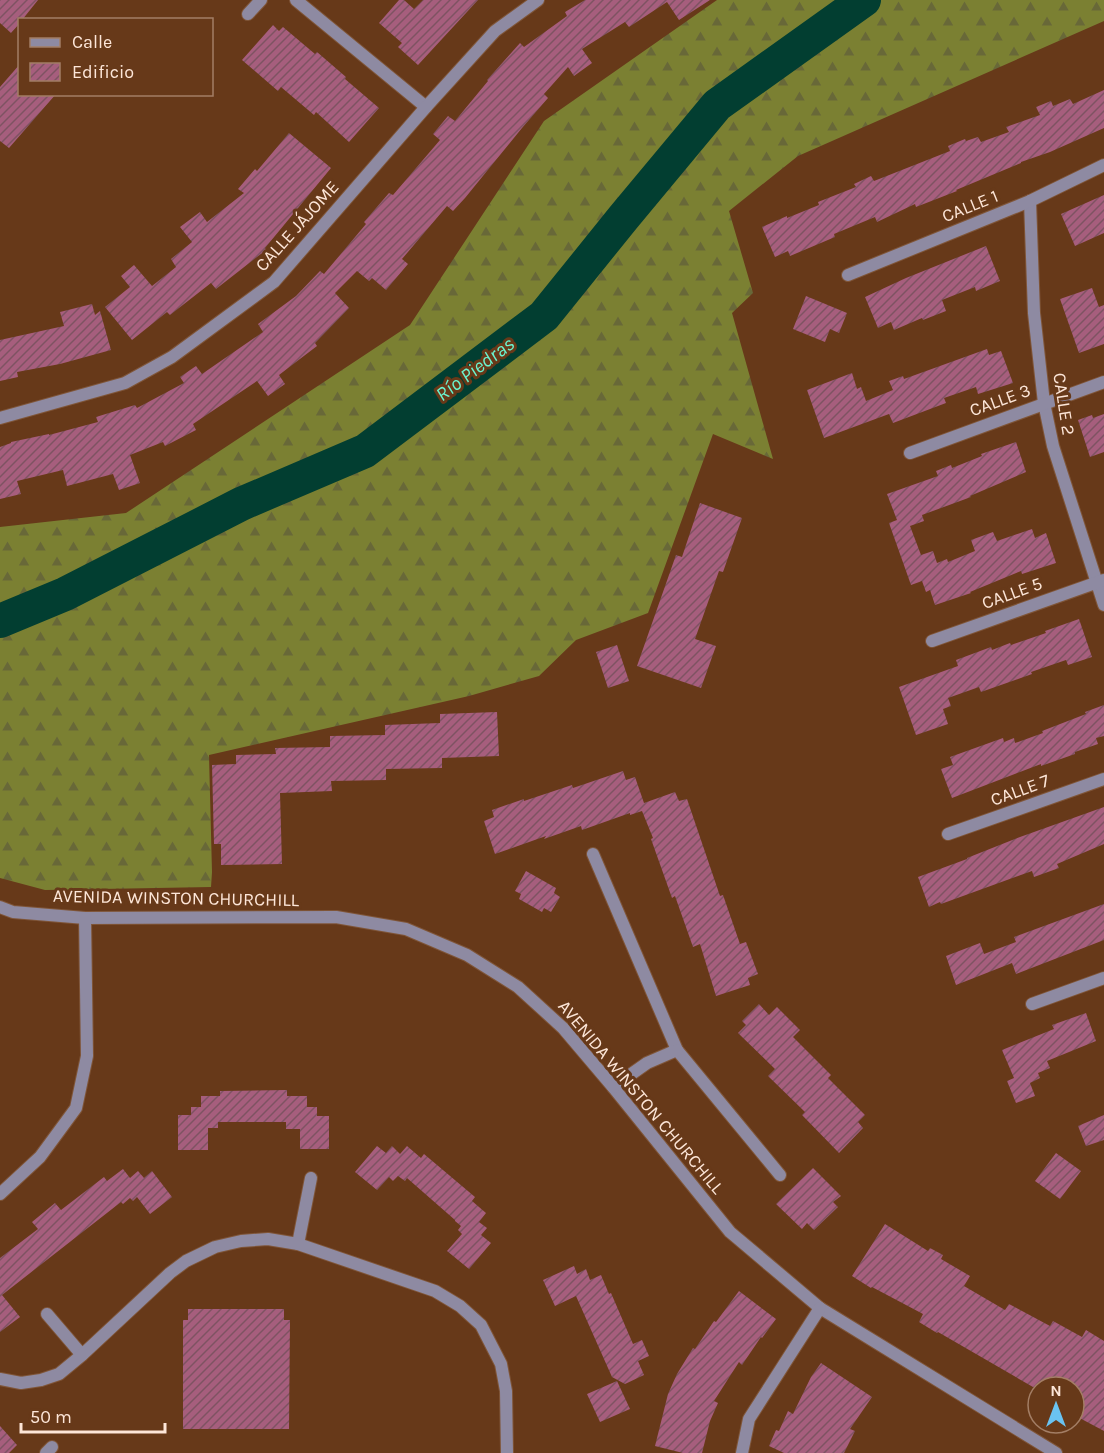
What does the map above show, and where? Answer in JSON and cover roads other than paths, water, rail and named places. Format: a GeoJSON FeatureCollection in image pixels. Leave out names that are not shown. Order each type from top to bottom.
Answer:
{"type":"FeatureCollection","features":[{"type":"Feature","properties":{"kind":"street"},"geometry":{"type":"LineString","coordinates":[[248,14],[261,0]]}},
{"type":"Feature","properties":{"kind":"street"},"geometry":{"type":"LineString","coordinates":[[296,0],[426,107]]}},
{"type":"Feature","properties":{"kind":"street","name":"CALLE JÁJOME"},"geometry":{"type":"LineString","coordinates":[[0,418],[125,383],[172,357],[274,282],[495,31],[538,0]]}},
{"type":"Feature","properties":{"kind":"street","name":"CALLE 1"},"geometry":{"type":"LineString","coordinates":[[848,275],[1030,201],[1104,165]]}},
{"type":"Feature","properties":{"kind":"street","name":"CALLE 2"},"geometry":{"type":"LineString","coordinates":[[1030,201],[1034,313],[1044,403],[1053,446],[1100,581],[1104,605]]}},
{"type":"Feature","properties":{"kind":"street","name":"CALLE 3"},"geometry":{"type":"LineString","coordinates":[[909,453],[1104,382]]}},
{"type":"Feature","properties":{"kind":"street","name":"CALLE 5"},"geometry":{"type":"LineString","coordinates":[[932,641],[1100,581]]}},
{"type":"Feature","properties":{"kind":"street","name":"CALLE 7"},"geometry":{"type":"LineString","coordinates":[[948,834],[1104,779]]}},
{"type":"Feature","properties":{"kind":"street"},"geometry":{"type":"LineString","coordinates":[[592,854],[677,1050],[780,1174]]}},
{"type":"Feature","properties":{"kind":"street","name":"AVENIDA WINSTON CHURCHILL"},"geometry":{"type":"LineString","coordinates":[[0,907],[13,912],[85,918],[336,917],[406,929],[467,955],[518,987],[563,1028],[730,1232],[820,1308],[1056,1453]]}},
{"type":"Feature","properties":{"kind":"street"},"geometry":{"type":"LineString","coordinates":[[0,1194],[40,1157],[76,1108],[87,1056],[85,918]]}},
{"type":"Feature","properties":{"kind":"street"},"geometry":{"type":"LineString","coordinates":[[1032,1004],[1104,978]]}},
{"type":"Feature","properties":{"kind":"street"},"geometry":{"type":"LineString","coordinates":[[613,1087],[647,1063],[677,1050]]}},
{"type":"Feature","properties":{"kind":"street"},"geometry":{"type":"LineString","coordinates":[[298,1244],[311,1178]]}},
{"type":"Feature","properties":{"kind":"street"},"geometry":{"type":"LineString","coordinates":[[0,1379],[21,1383],[41,1380],[58,1374],[82,1355],[170,1273],[186,1262],[215,1247],[242,1241],[268,1239],[298,1244],[435,1291],[460,1306],[481,1325],[501,1364],[507,1391],[507,1453]]}},
{"type":"Feature","properties":{"kind":"street"},"geometry":{"type":"LineString","coordinates":[[742,1453],[749,1419],[820,1308]]}},
{"type":"Feature","properties":{"kind":"street"},"geometry":{"type":"LineString","coordinates":[[47,1314],[82,1355]]}},
{"type":"Feature","properties":{"kind":"waterway","name":"Río Piedras"},"geometry":{"type":"LineString","coordinates":[[0,621],[65,594],[241,504],[365,451],[544,316],[717,105],[864,0]]}}]}
